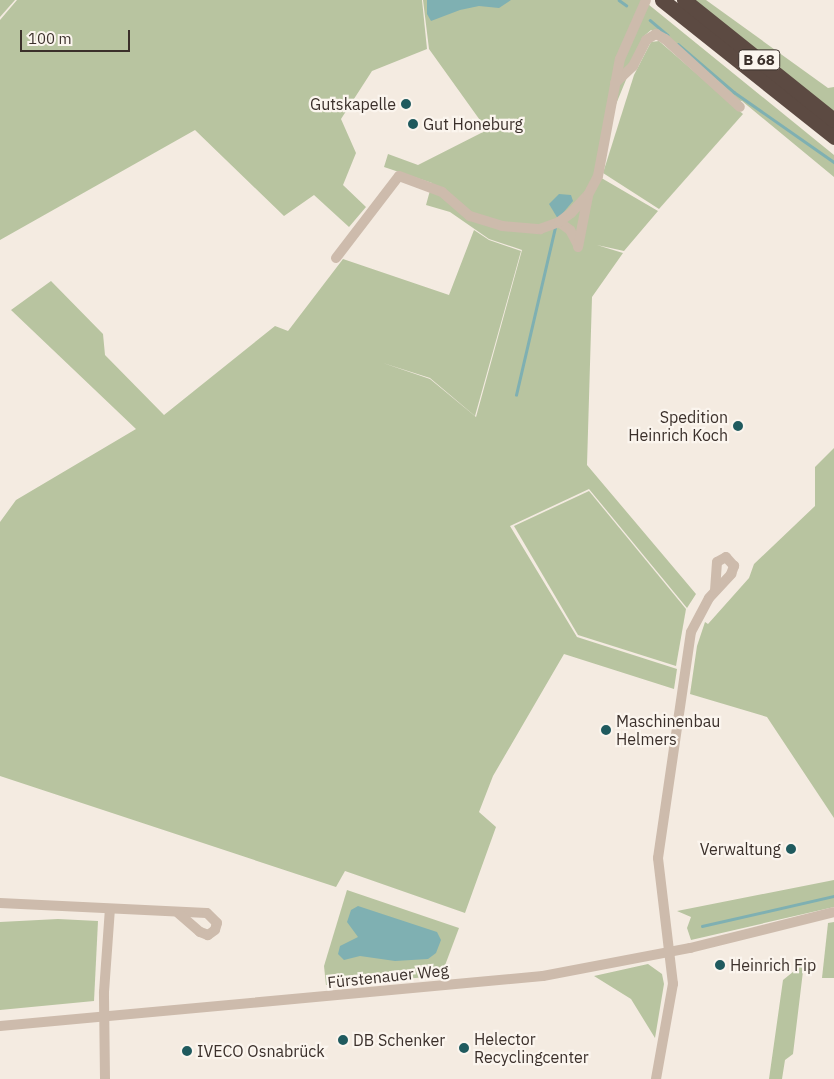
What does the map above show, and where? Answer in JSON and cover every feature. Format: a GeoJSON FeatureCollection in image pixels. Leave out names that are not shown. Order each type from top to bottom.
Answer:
{"type":"FeatureCollection","features":[{"type":"Feature","properties":{"kind":"highway","name":"B 68"},"geometry":{"type":"LineString","coordinates":[[662,0],[834,137]]}},
{"type":"Feature","properties":{"kind":"highway","name":"B 68"},"geometry":{"type":"LineString","coordinates":[[684,0],[834,120]]}},
{"type":"Feature","properties":{"kind":"street"},"geometry":{"type":"LineString","coordinates":[[557,223],[570,230],[578,247],[588,195],[598,176],[604,150],[614,83],[636,18],[646,0]]}},
{"type":"Feature","properties":{"kind":"street"},"geometry":{"type":"LineString","coordinates":[[614,83],[633,66],[646,40],[656,34],[665,39],[740,107]]}},
{"type":"Feature","properties":{"kind":"street"},"geometry":{"type":"LineString","coordinates":[[336,258],[399,176],[442,192],[463,212],[484,221],[522,229],[557,223],[588,195]]}},
{"type":"Feature","properties":{"kind":"street"},"geometry":{"type":"LineString","coordinates":[[656,1079],[673,984],[672,952],[660,893],[658,858],[691,632],[715,590]]}},
{"type":"Feature","properties":{"kind":"street"},"geometry":{"type":"LineString","coordinates":[[0,903],[178,913]]}},
{"type":"Feature","properties":{"kind":"street"},"geometry":{"type":"LineString","coordinates":[[105,1079],[104,1016],[110,909]]}},
{"type":"Feature","properties":{"kind":"street","name":"Fürstenauer Weg"},"geometry":{"type":"LineString","coordinates":[[0,1026],[543,976],[672,952],[834,912]]}},
{"type":"Feature","properties":{"kind":"green space"},"geometry":{"type":"Polygon","coordinates":[[[0,0],[15,0],[0,17],[0,0]]]}},
{"type":"Feature","properties":{"kind":"green space"},"geometry":{"type":"Polygon","coordinates":[[[17,0],[422,0],[427,49],[372,71],[341,119],[356,153],[343,185],[366,207],[349,227],[314,195],[284,216],[195,130],[0,240],[0,20],[17,0]]]}},
{"type":"Feature","properties":{"kind":"green space"},"geometry":{"type":"Polygon","coordinates":[[[423,0],[643,0],[834,155],[834,177],[742,101],[733,100],[665,39],[651,30],[644,36],[605,131],[598,176],[658,211],[624,251],[597,245],[623,253],[592,297],[587,465],[696,594],[687,608],[589,489],[510,526],[577,637],[677,669],[674,689],[564,654],[493,776],[479,812],[496,827],[465,913],[345,871],[336,887],[0,776],[0,522],[16,500],[136,429],[11,310],[51,281],[103,334],[105,355],[164,415],[275,326],[288,331],[343,259],[449,295],[474,230],[489,240],[521,251],[475,416],[430,378],[383,363],[430,379],[476,417],[522,250],[489,239],[450,212],[426,205],[432,183],[384,167],[388,154],[418,165],[487,130],[429,49],[423,0]]]}},
{"type":"Feature","properties":{"kind":"green space"},"geometry":{"type":"Polygon","coordinates":[[[689,0],[706,0],[828,88],[834,87],[834,114],[689,0]]]}},
{"type":"Feature","properties":{"kind":"green space"},"geometry":{"type":"Polygon","coordinates":[[[659,41],[743,114],[659,209],[603,173],[634,75],[651,42],[659,41]]]}},
{"type":"Feature","properties":{"kind":"green space"},"geometry":{"type":"Polygon","coordinates":[[[834,448],[834,818],[767,717],[690,694],[697,646],[705,622],[708,624],[749,578],[754,564],[815,506],[815,467],[834,448]]]}},
{"type":"Feature","properties":{"kind":"green space"},"geometry":{"type":"Polygon","coordinates":[[[589,491],[686,609],[676,666],[578,635],[514,526],[589,491]]]}},
{"type":"Feature","properties":{"kind":"green space"},"geometry":{"type":"Polygon","coordinates":[[[834,880],[834,907],[691,940],[687,928],[691,917],[677,911],[834,880]]]}},
{"type":"Feature","properties":{"kind":"green space"},"geometry":{"type":"Polygon","coordinates":[[[347,890],[459,928],[441,976],[326,985],[324,966],[347,890]]]}},
{"type":"Feature","properties":{"kind":"green space"},"geometry":{"type":"Polygon","coordinates":[[[58,919],[98,921],[94,1001],[0,1010],[0,922],[58,919]]]}},
{"type":"Feature","properties":{"kind":"green space"},"geometry":{"type":"Polygon","coordinates":[[[834,922],[834,978],[822,978],[828,923],[834,922]]]}},
{"type":"Feature","properties":{"kind":"green space"},"geometry":{"type":"Polygon","coordinates":[[[804,963],[793,1054],[785,1060],[782,1079],[769,1079],[783,980],[804,963]]]}},
{"type":"Feature","properties":{"kind":"green space"},"geometry":{"type":"Polygon","coordinates":[[[648,964],[662,974],[664,984],[655,1038],[631,999],[594,976],[648,964]]]}},
{"type":"Feature","properties":{"kind":"water"},"geometry":{"type":"Polygon","coordinates":[[[427,0],[511,0],[499,8],[479,6],[460,10],[431,21],[427,14],[427,0]]]}},
{"type":"Feature","properties":{"kind":"water"},"geometry":{"type":"Polygon","coordinates":[[[559,194],[571,195],[573,201],[558,219],[549,204],[559,194]]]}},
{"type":"Feature","properties":{"kind":"water"},"geometry":{"type":"Polygon","coordinates":[[[358,906],[437,932],[441,940],[436,953],[428,959],[395,961],[360,956],[344,960],[338,954],[340,946],[358,937],[347,922],[351,910],[358,906]]]}},
{"type":"Feature","properties":{"kind":"waterway"},"geometry":{"type":"LineString","coordinates":[[619,0],[626,5]]}},
{"type":"Feature","properties":{"kind":"waterway"},"geometry":{"type":"LineString","coordinates":[[650,20],[668,35]]}},
{"type":"Feature","properties":{"kind":"waterway"},"geometry":{"type":"LineString","coordinates":[[678,44],[734,92],[834,162]]}},
{"type":"Feature","properties":{"kind":"waterway"},"geometry":{"type":"LineString","coordinates":[[516,395],[555,227]]}},
{"type":"Feature","properties":{"kind":"waterway"},"geometry":{"type":"LineString","coordinates":[[702,926],[834,896]]}},
{"type":"Feature","properties":{"kind":"place","name":"Gutskapelle"},"geometry":{"type":"Point","coordinates":[406,104]}},
{"type":"Feature","properties":{"kind":"place","name":"Gut Honeburg"},"geometry":{"type":"Point","coordinates":[413,124]}},
{"type":"Feature","properties":{"kind":"place","name":"Spedition Heinrich Koch"},"geometry":{"type":"Point","coordinates":[738,426]}},
{"type":"Feature","properties":{"kind":"place","name":"Maschinenbau Helmers"},"geometry":{"type":"Point","coordinates":[606,730]}},
{"type":"Feature","properties":{"kind":"place","name":"Verwaltung"},"geometry":{"type":"Point","coordinates":[791,849]}},
{"type":"Feature","properties":{"kind":"place","name":"Heinrich Fip"},"geometry":{"type":"Point","coordinates":[720,965]}},
{"type":"Feature","properties":{"kind":"place","name":"DB Schenker"},"geometry":{"type":"Point","coordinates":[343,1040]}},
{"type":"Feature","properties":{"kind":"place","name":"Helector Recyclingcenter"},"geometry":{"type":"Point","coordinates":[464,1048]}},
{"type":"Feature","properties":{"kind":"place","name":"IVECO Osnabrück"},"geometry":{"type":"Point","coordinates":[187,1051]}}]}
